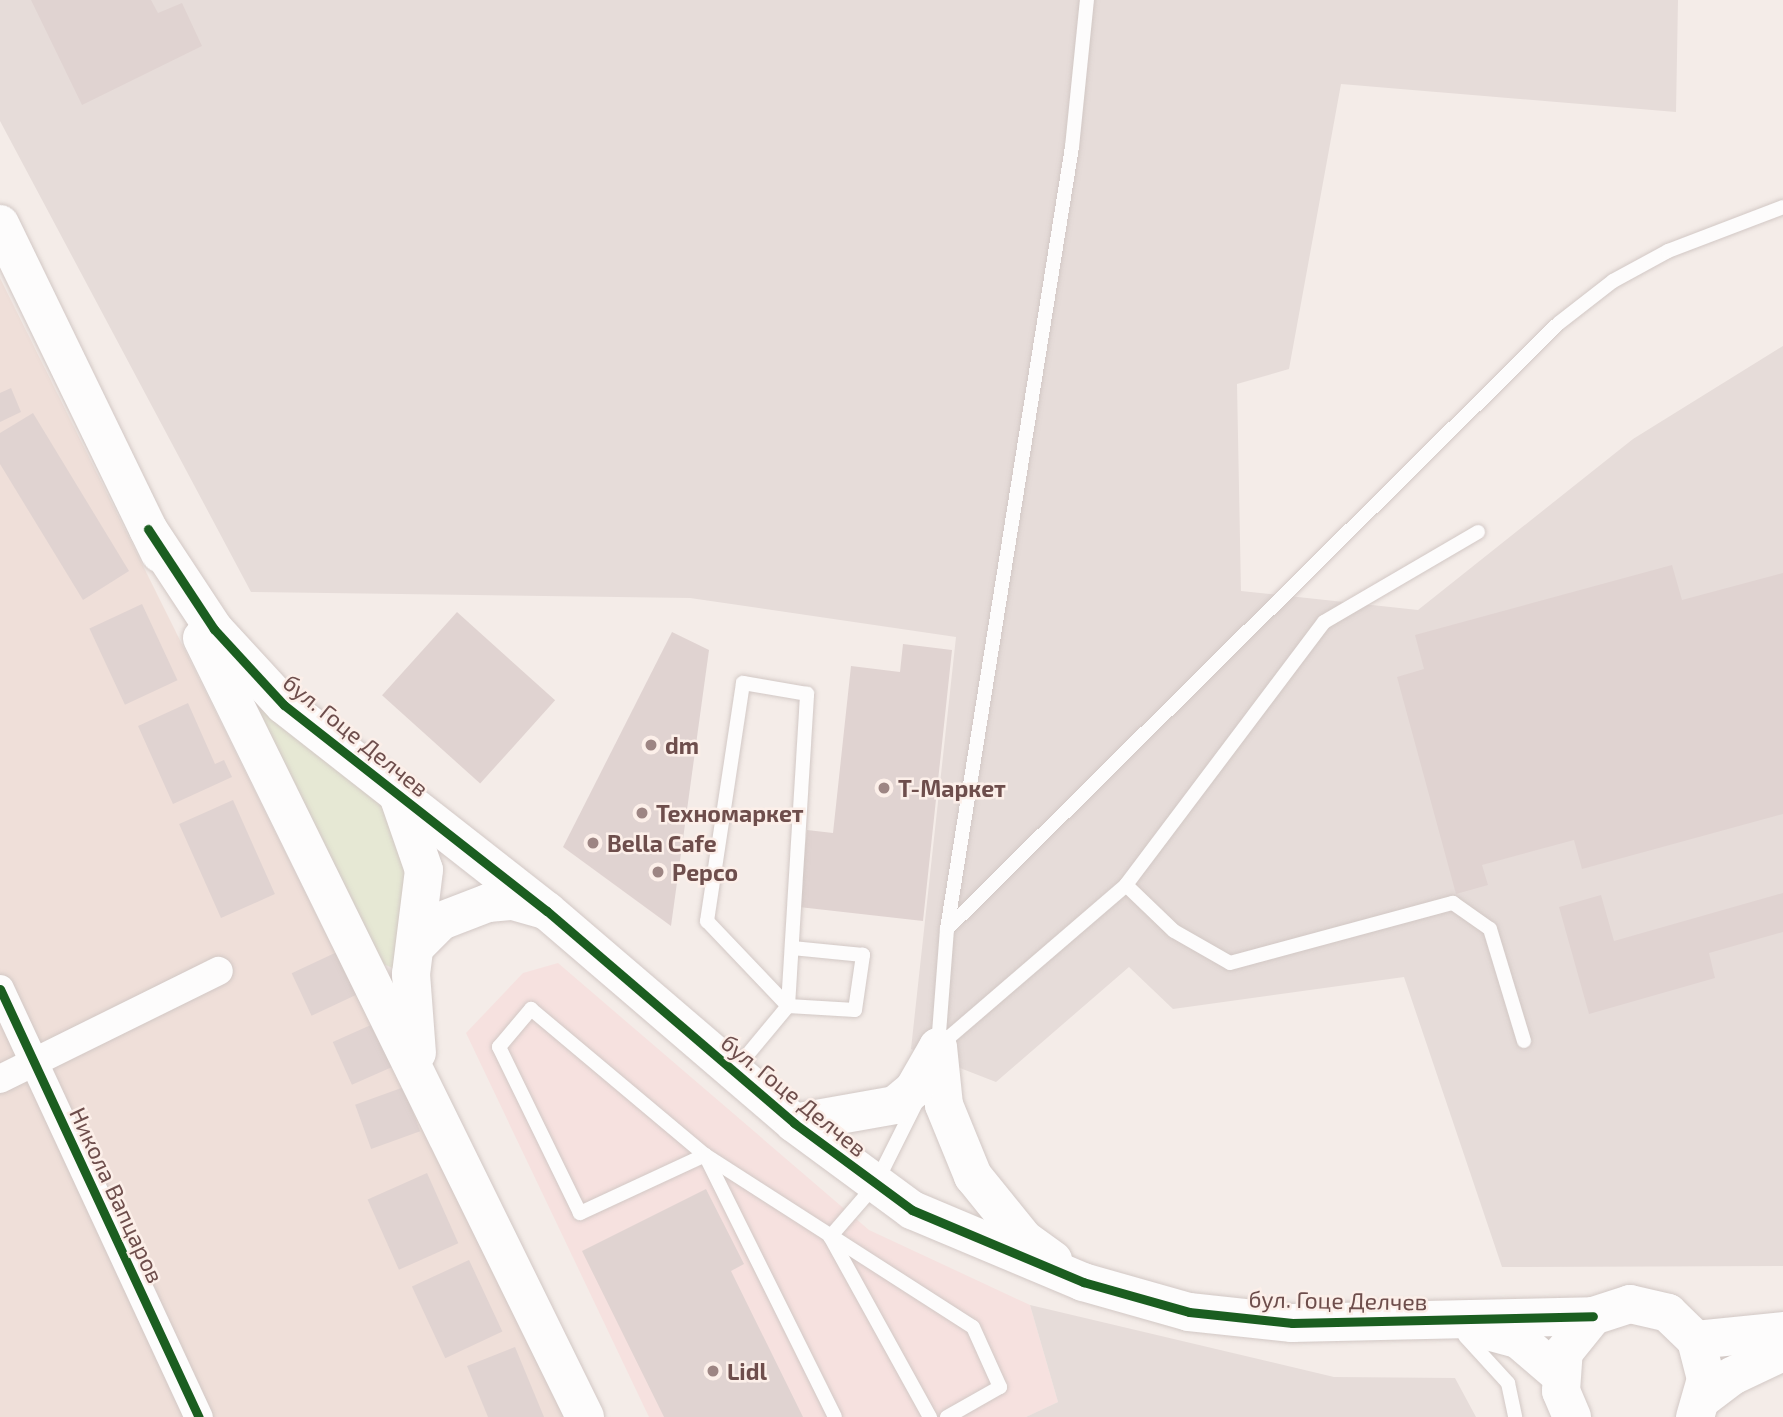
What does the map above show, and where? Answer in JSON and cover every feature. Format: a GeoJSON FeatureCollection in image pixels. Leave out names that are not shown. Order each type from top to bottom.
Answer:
{"type":"FeatureCollection","features":[{"type":"Feature","properties":{"kind":"street","name":"бул. Гоце Делчев"},"geometry":{"type":"LineString","coordinates":[[0,224],[585,1417]]}},
{"type":"Feature","properties":{"kind":"street","name":"бул. Гоце Делчев"},"geometry":{"type":"LineString","coordinates":[[148,529],[249,671],[547,911],[794,1123],[875,1185],[953,1230],[1083,1282],[1189,1312],[1292,1323],[1593,1316]]}},
{"type":"Feature","properties":{"kind":"street","name":"бул. Гоце Делчев"},"geometry":{"type":"LineString","coordinates":[[394,790],[421,847],[419,943],[411,1010],[422,1084]]}},
{"type":"Feature","properties":{"kind":"street","name":"бул. Гоце Делчев"},"geometry":{"type":"LineString","coordinates":[[419,943],[441,921],[488,903],[513,901],[547,911]]}},
{"type":"Feature","properties":{"kind":"street"},"geometry":{"type":"LineString","coordinates":[[0,1079],[219,971]]}},
{"type":"Feature","properties":{"kind":"street","name":"Никола Вапцаров"},"geometry":{"type":"LineString","coordinates":[[0,989],[199,1417]]}},
{"type":"Feature","properties":{"kind":"street"},"geometry":{"type":"LineString","coordinates":[[794,1123],[895,1105],[914,1089],[938,1047]]}},
{"type":"Feature","properties":{"kind":"street"},"geometry":{"type":"LineString","coordinates":[[938,1047],[944,1105],[973,1176],[1024,1239],[1083,1282]]}},
{"type":"Feature","properties":{"kind":"street"},"geometry":{"type":"LineString","coordinates":[[1572,1417],[1560,1375],[1570,1342],[1593,1316],[1630,1304],[1649,1306],[1668,1313],[1696,1340],[1704,1359],[1699,1408]]}},
{"type":"Feature","properties":{"kind":"street","name":"бул. Гоце Делчев"},"geometry":{"type":"LineString","coordinates":[[1408,1322],[1454,1326],[1518,1339],[1560,1375]]}},
{"type":"Feature","properties":{"kind":"street"},"geometry":{"type":"LineString","coordinates":[[1696,1340],[1783,1331]]}},
{"type":"Feature","properties":{"kind":"street"},"geometry":{"type":"LineString","coordinates":[[1699,1408],[1732,1376],[1783,1352]]}},
{"type":"Feature","properties":{"kind":"lane"},"geometry":{"type":"LineString","coordinates":[[830,1237],[875,1185],[938,1047],[947,929],[1072,147],[1087,0]]}},
{"type":"Feature","properties":{"kind":"lane"},"geometry":{"type":"LineString","coordinates":[[947,929],[1559,323],[1613,281],[1668,251],[1783,207]]}},
{"type":"Feature","properties":{"kind":"lane"},"geometry":{"type":"LineString","coordinates":[[938,1047],[1126,885],[1324,622],[1478,532]]}},
{"type":"Feature","properties":{"kind":"lane"},"geometry":{"type":"LineString","coordinates":[[733,1072],[788,1006],[807,694],[743,683],[707,921],[788,1006],[855,1010],[863,955],[792,948]]}},
{"type":"Feature","properties":{"kind":"lane"},"geometry":{"type":"LineString","coordinates":[[1126,885],[1174,931],[1230,963],[1453,903],[1490,929],[1524,1041]]}},
{"type":"Feature","properties":{"kind":"lane"},"geometry":{"type":"LineString","coordinates":[[705,1155],[580,1213],[499,1047],[531,1009],[705,1155],[973,1327],[1000,1387],[947,1417]]}},
{"type":"Feature","properties":{"kind":"lane"},"geometry":{"type":"LineString","coordinates":[[705,1155],[835,1417]]}},
{"type":"Feature","properties":{"kind":"lane"},"geometry":{"type":"LineString","coordinates":[[830,1237],[930,1417]]}},
{"type":"Feature","properties":{"kind":"lane"},"geometry":{"type":"LineString","coordinates":[[1454,1326],[1507,1383],[1515,1417]]}},
{"type":"Feature","properties":{"kind":"shaded area"},"geometry":{"type":"Polygon","coordinates":[[[0,0],[1678,0],[1676,112],[1341,84],[1289,369],[1237,384],[1241,591],[1418,610],[1633,439],[1783,346],[1783,1266],[1502,1267],[1404,977],[1173,1009],[1129,967],[996,1082],[911,1049],[956,637],[690,598],[251,592],[0,121],[0,0]]]}},
{"type":"Feature","properties":{"kind":"shaded area"},"geometry":{"type":"Polygon","coordinates":[[[0,278],[566,1417],[0,1417],[0,278]]]}},
{"type":"Feature","properties":{"kind":"shaded area"},"geometry":{"type":"Polygon","coordinates":[[[558,963],[869,1230],[1030,1305],[1058,1402],[1026,1417],[649,1417],[466,1033],[523,973],[558,963]]]}},
{"type":"Feature","properties":{"kind":"shaded area"},"geometry":{"type":"Polygon","coordinates":[[[1030,1305],[1334,1377],[1455,1378],[1476,1417],[1026,1417],[1058,1402],[1030,1305]]]}},
{"type":"Feature","properties":{"kind":"green space"},"geometry":{"type":"Polygon","coordinates":[[[244,689],[389,805],[407,864],[393,968],[383,964],[244,689]]]}},
{"type":"Feature","properties":{"kind":"building"},"geometry":{"type":"Polygon","coordinates":[[[31,0],[151,0],[158,13],[182,3],[202,46],[82,105],[31,0]]]}},
{"type":"Feature","properties":{"kind":"building"},"geometry":{"type":"Polygon","coordinates":[[[11,388],[21,412],[0,422],[0,393],[11,388]]]}},
{"type":"Feature","properties":{"kind":"building"},"geometry":{"type":"Polygon","coordinates":[[[33,413],[129,571],[83,600],[0,464],[0,433],[33,413]]]}},
{"type":"Feature","properties":{"kind":"building"},"geometry":{"type":"Polygon","coordinates":[[[1672,565],[1682,600],[1783,573],[1783,814],[1582,869],[1574,840],[1482,865],[1488,885],[1456,894],[1397,677],[1424,669],[1415,635],[1672,565]]]}},
{"type":"Feature","properties":{"kind":"building"},"geometry":{"type":"Polygon","coordinates":[[[142,604],[177,680],[125,705],[89,629],[142,604]]]}},
{"type":"Feature","properties":{"kind":"building"},"geometry":{"type":"Polygon","coordinates":[[[457,612],[555,700],[480,784],[382,695],[457,612]]]}},
{"type":"Feature","properties":{"kind":"building"},"geometry":{"type":"Polygon","coordinates":[[[672,632],[709,650],[671,926],[563,847],[672,632]]]}},
{"type":"Feature","properties":{"kind":"building"},"geometry":{"type":"Polygon","coordinates":[[[903,644],[952,650],[923,921],[799,907],[807,830],[833,833],[851,666],[900,672],[903,644]]]}},
{"type":"Feature","properties":{"kind":"building"},"geometry":{"type":"Polygon","coordinates":[[[188,703],[215,764],[224,760],[232,777],[173,804],[138,726],[188,703]]]}},
{"type":"Feature","properties":{"kind":"building"},"geometry":{"type":"Polygon","coordinates":[[[233,800],[275,894],[221,918],[179,824],[233,800]]]}},
{"type":"Feature","properties":{"kind":"building"},"geometry":{"type":"Polygon","coordinates":[[[1783,893],[1783,932],[1709,953],[1715,978],[1589,1014],[1559,907],[1601,895],[1614,941],[1783,893]]]}},
{"type":"Feature","properties":{"kind":"building"},"geometry":{"type":"Polygon","coordinates":[[[337,952],[357,995],[312,1016],[292,973],[337,952]]]}},
{"type":"Feature","properties":{"kind":"building"},"geometry":{"type":"Polygon","coordinates":[[[373,1024],[392,1067],[352,1085],[333,1042],[373,1024]]]}},
{"type":"Feature","properties":{"kind":"building"},"geometry":{"type":"Polygon","coordinates":[[[404,1087],[420,1131],[371,1149],[355,1105],[404,1087]]]}},
{"type":"Feature","properties":{"kind":"building"},"geometry":{"type":"Polygon","coordinates":[[[427,1173],[458,1243],[399,1270],[368,1199],[427,1173]]]}},
{"type":"Feature","properties":{"kind":"building"},"geometry":{"type":"Polygon","coordinates":[[[706,1189],[744,1264],[731,1271],[803,1417],[664,1417],[582,1251],[706,1189]]]}},
{"type":"Feature","properties":{"kind":"building"},"geometry":{"type":"Polygon","coordinates":[[[469,1260],[502,1332],[445,1358],[412,1287],[469,1260]]]}},
{"type":"Feature","properties":{"kind":"building"},"geometry":{"type":"Polygon","coordinates":[[[515,1347],[544,1417],[488,1417],[467,1366],[515,1347]]]}},
{"type":"Feature","properties":{"kind":"cycle path"},"geometry":{"type":"LineString","coordinates":[[148,529],[214,629],[284,705],[547,911],[794,1123],[912,1210],[1083,1282],[1189,1312],[1292,1323],[1593,1316]]}},
{"type":"Feature","properties":{"kind":"cycle path"},"geometry":{"type":"LineString","coordinates":[[0,989],[199,1417]]}},
{"type":"Feature","properties":{"kind":"place","name":"dm"},"geometry":{"type":"Point","coordinates":[651,745]}},
{"type":"Feature","properties":{"kind":"place","name":"Т-Маркет"},"geometry":{"type":"Point","coordinates":[884,788]}},
{"type":"Feature","properties":{"kind":"place","name":"Техномаркет"},"geometry":{"type":"Point","coordinates":[642,813]}},
{"type":"Feature","properties":{"kind":"place","name":"Bella Cafe"},"geometry":{"type":"Point","coordinates":[593,843]}},
{"type":"Feature","properties":{"kind":"place","name":"Pepco"},"geometry":{"type":"Point","coordinates":[658,872]}},
{"type":"Feature","properties":{"kind":"place","name":"Lidl"},"geometry":{"type":"Point","coordinates":[713,1371]}}]}
